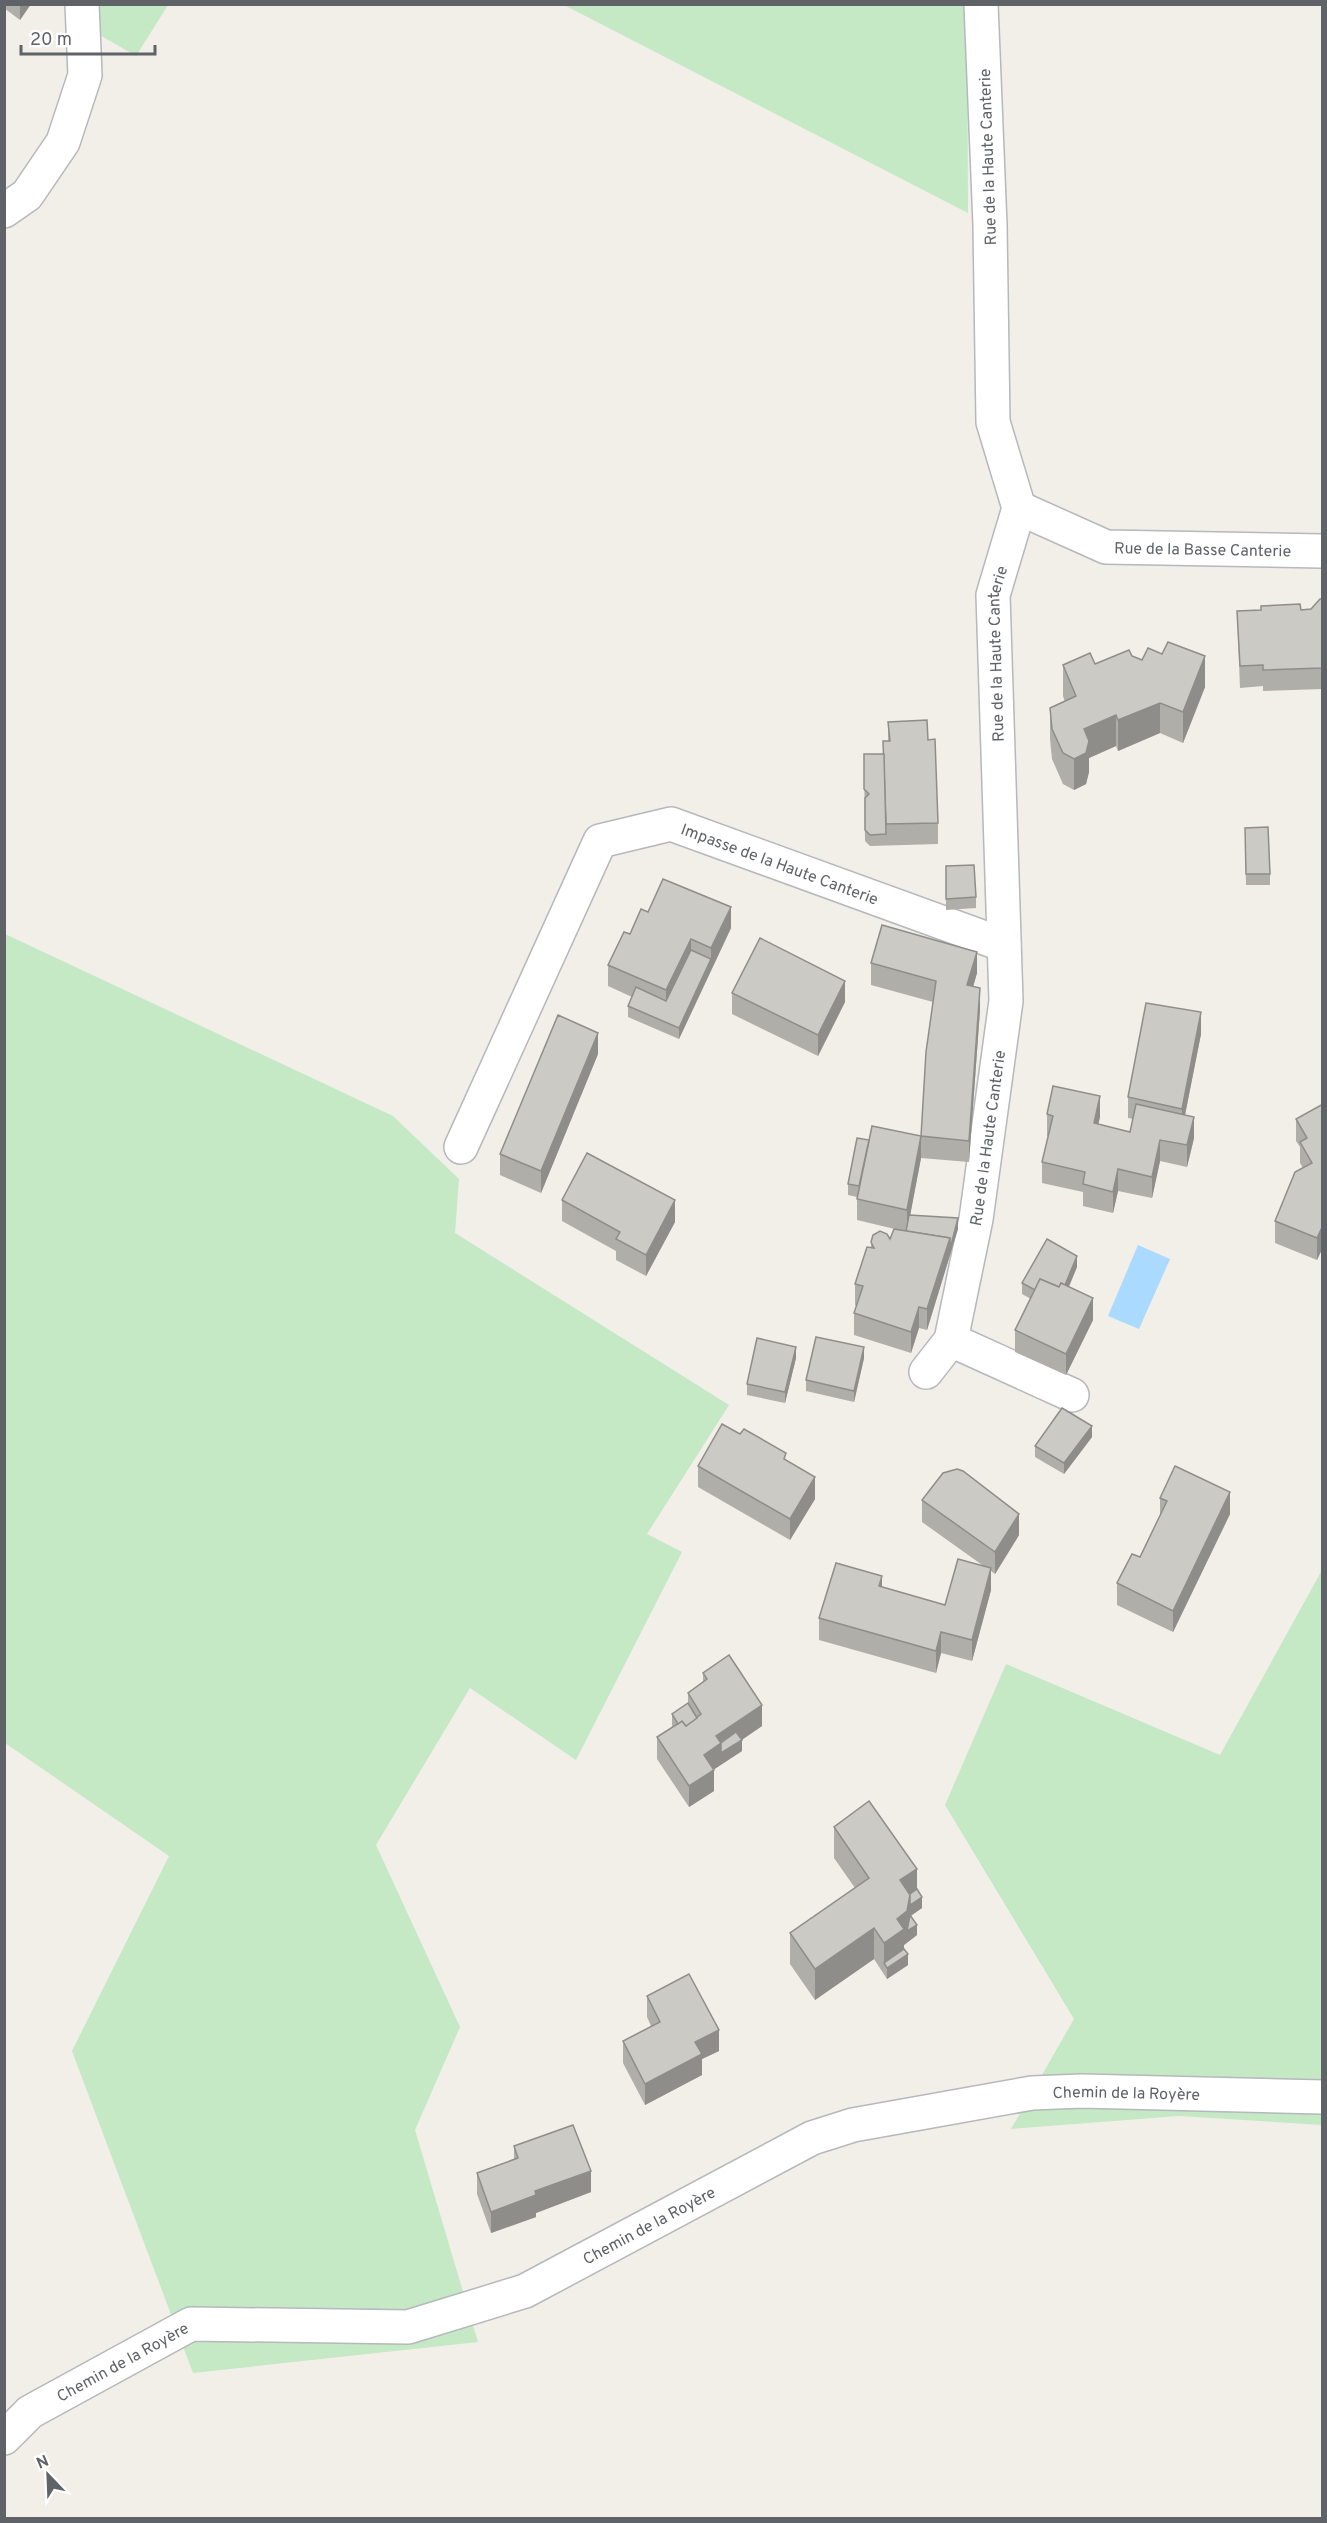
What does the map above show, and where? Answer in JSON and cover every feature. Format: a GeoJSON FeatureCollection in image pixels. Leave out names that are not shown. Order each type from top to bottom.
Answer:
{"type":"FeatureCollection","features":[{"type":"Feature","properties":{"kind":"street"},"geometry":{"type":"LineString","coordinates":[[4,211],[27,195],[63,142],[85,75],[82,4]]}},
{"type":"Feature","properties":{"kind":"street","name":"Rue de la Haute Canterie"},"geometry":{"type":"LineString","coordinates":[[926,1372],[951,1340],[976,1219],[1006,1001],[993,595],[1019,508],[993,422],[990,225],[981,4]]}},
{"type":"Feature","properties":{"kind":"street","name":"Rue de la Basse Canterie"},"geometry":{"type":"LineString","coordinates":[[1019,508],[1106,547],[1323,551]]}},
{"type":"Feature","properties":{"kind":"street","name":"Impasse de la Haute Canterie"},"geometry":{"type":"LineString","coordinates":[[461,1147],[600,841],[671,824],[1004,945]]}},
{"type":"Feature","properties":{"kind":"street"},"geometry":{"type":"LineString","coordinates":[[951,1340],[1072,1395]]}},
{"type":"Feature","properties":{"kind":"street","name":"Chemin de la Royère"},"geometry":{"type":"LineString","coordinates":[[4,2438],[30,2412],[191,2324],[408,2327],[525,2291],[812,2138],[853,2125],[1032,2093],[1082,2091],[1323,2097]]}},
{"type":"Feature","properties":{"kind":"green space"},"geometry":{"type":"Polygon","coordinates":[[[70,5],[168,5],[136,56],[72,19],[70,5]]]}},
{"type":"Feature","properties":{"kind":"green space"},"geometry":{"type":"Polygon","coordinates":[[[564,5],[967,5],[968,213],[564,5]]]}},
{"type":"Feature","properties":{"kind":"green space"},"geometry":{"type":"Polygon","coordinates":[[[5,934],[393,1116],[459,1179],[455,1233],[729,1405],[647,1534],[682,1552],[576,1760],[470,1688],[376,1845],[460,2027],[415,2130],[478,2342],[193,2373],[72,2051],[169,1856],[5,1743],[5,934]]]}},
{"type":"Feature","properties":{"kind":"green space"},"geometry":{"type":"Polygon","coordinates":[[[1322,1570],[1322,2125],[1179,2116],[1011,2129],[1074,2019],[945,1805],[1006,1664],[1220,1755],[1322,1570]]]}},
{"type":"Feature","properties":{"kind":"water"},"geometry":{"type":"Polygon","coordinates":[[[1138,1245],[1170,1259],[1139,1329],[1108,1316],[1138,1245]]]}},
{"type":"Feature","properties":{"kind":"building"},"geometry":{"type":"Polygon","coordinates":[[[1320,599],[1323,599],[1323,668],[1263,670],[1263,665],[1240,666],[1237,611],[1261,610],[1261,606],[1300,604],[1301,610],[1311,609],[1320,599]]]}},
{"type":"Feature","properties":{"kind":"building"},"geometry":{"type":"Polygon","coordinates":[[[1168,642],[1205,656],[1183,712],[1160,703],[1118,720],[1116,715],[1084,729],[1089,741],[1086,753],[1074,759],[1063,753],[1052,729],[1050,708],[1076,696],[1063,665],[1090,653],[1095,664],[1129,650],[1132,656],[1142,660],[1148,648],[1162,654],[1168,642]]]}},
{"type":"Feature","properties":{"kind":"building"},"geometry":{"type":"Polygon","coordinates":[[[927,720],[928,740],[935,739],[938,823],[886,824],[883,741],[890,741],[888,722],[927,720]]]}},
{"type":"Feature","properties":{"kind":"building"},"geometry":{"type":"Polygon","coordinates":[[[864,754],[884,754],[886,834],[870,835],[865,830],[865,798],[869,794],[864,789],[864,754]]]}},
{"type":"Feature","properties":{"kind":"building"},"geometry":{"type":"Polygon","coordinates":[[[1268,827],[1270,874],[1246,874],[1245,828],[1268,827]]]}},
{"type":"Feature","properties":{"kind":"building"},"geometry":{"type":"Polygon","coordinates":[[[974,865],[976,897],[946,899],[946,866],[974,865]]]}},
{"type":"Feature","properties":{"kind":"building"},"geometry":{"type":"Polygon","coordinates":[[[663,879],[731,907],[711,948],[691,939],[666,990],[608,965],[624,932],[630,934],[641,909],[648,912],[663,879]]]}},
{"type":"Feature","properties":{"kind":"building"},"geometry":{"type":"Polygon","coordinates":[[[882,925],[977,952],[967,985],[980,988],[969,1141],[921,1136],[926,1052],[936,981],[871,963],[882,925]]]}},
{"type":"Feature","properties":{"kind":"building"},"geometry":{"type":"Polygon","coordinates":[[[760,938],[845,981],[818,1035],[732,993],[760,938]]]}},
{"type":"Feature","properties":{"kind":"building"},"geometry":{"type":"Polygon","coordinates":[[[691,950],[711,959],[679,1028],[628,1006],[636,987],[666,1001],[691,950]]]}},
{"type":"Feature","properties":{"kind":"building"},"geometry":{"type":"Polygon","coordinates":[[[1146,1003],[1201,1012],[1182,1109],[1128,1097],[1146,1003]]]}},
{"type":"Feature","properties":{"kind":"building"},"geometry":{"type":"Polygon","coordinates":[[[558,1015],[598,1033],[541,1171],[500,1154],[558,1015]]]}},
{"type":"Feature","properties":{"kind":"building"},"geometry":{"type":"Polygon","coordinates":[[[1053,1086],[1100,1096],[1094,1123],[1130,1132],[1136,1104],[1194,1117],[1187,1145],[1160,1140],[1152,1177],[1118,1169],[1113,1192],[1083,1184],[1085,1172],[1042,1162],[1053,1116],[1047,1114],[1053,1086]]]}},
{"type":"Feature","properties":{"kind":"building"},"geometry":{"type":"Polygon","coordinates":[[[1323,1104],[1323,1225],[1317,1238],[1275,1221],[1295,1172],[1312,1163],[1300,1142],[1307,1138],[1296,1119],[1323,1104]]]}},
{"type":"Feature","properties":{"kind":"building"},"geometry":{"type":"Polygon","coordinates":[[[872,1126],[921,1136],[907,1210],[857,1199],[872,1126]]]}},
{"type":"Feature","properties":{"kind":"building"},"geometry":{"type":"Polygon","coordinates":[[[857,1138],[869,1140],[859,1186],[848,1184],[857,1138]]]}},
{"type":"Feature","properties":{"kind":"building"},"geometry":{"type":"Polygon","coordinates":[[[587,1153],[675,1200],[646,1255],[616,1239],[620,1232],[562,1200],[587,1153]]]}},
{"type":"Feature","properties":{"kind":"building"},"geometry":{"type":"Polygon","coordinates":[[[909,1215],[958,1218],[950,1249],[950,1238],[906,1231],[909,1215]]]}},
{"type":"Feature","properties":{"kind":"building"},"geometry":{"type":"Polygon","coordinates":[[[894,1229],[950,1238],[927,1309],[919,1307],[911,1332],[854,1313],[863,1286],[855,1284],[867,1247],[874,1248],[871,1242],[873,1235],[880,1231],[887,1234],[890,1239],[894,1229]]]}},
{"type":"Feature","properties":{"kind":"building"},"geometry":{"type":"Polygon","coordinates":[[[1047,1239],[1077,1256],[1065,1285],[1061,1283],[1059,1287],[1040,1279],[1035,1290],[1022,1283],[1047,1239]]]}},
{"type":"Feature","properties":{"kind":"building"},"geometry":{"type":"Polygon","coordinates":[[[1040,1279],[1059,1287],[1061,1283],[1093,1298],[1066,1354],[1015,1330],[1040,1279]]]}},
{"type":"Feature","properties":{"kind":"building"},"geometry":{"type":"Polygon","coordinates":[[[816,1337],[864,1347],[854,1391],[806,1380],[816,1337]]]}},
{"type":"Feature","properties":{"kind":"building"},"geometry":{"type":"Polygon","coordinates":[[[757,1338],[796,1347],[785,1392],[747,1384],[757,1338]]]}},
{"type":"Feature","properties":{"kind":"building"},"geometry":{"type":"Polygon","coordinates":[[[1062,1408],[1092,1426],[1064,1463],[1035,1446],[1062,1408]]]}},
{"type":"Feature","properties":{"kind":"building"},"geometry":{"type":"Polygon","coordinates":[[[722,1424],[740,1434],[744,1429],[786,1453],[784,1459],[815,1477],[790,1519],[698,1466],[722,1424]]]}},
{"type":"Feature","properties":{"kind":"building"},"geometry":{"type":"Polygon","coordinates":[[[1175,1466],[1230,1492],[1173,1611],[1117,1583],[1132,1554],[1140,1557],[1167,1501],[1160,1498],[1175,1466]]]}},
{"type":"Feature","properties":{"kind":"building"},"geometry":{"type":"Polygon","coordinates":[[[957,1469],[963,1471],[1019,1514],[995,1552],[922,1500],[943,1473],[957,1469]]]}},
{"type":"Feature","properties":{"kind":"building"},"geometry":{"type":"Polygon","coordinates":[[[958,1559],[991,1568],[972,1640],[941,1632],[936,1651],[819,1618],[836,1563],[882,1576],[879,1586],[945,1605],[958,1559]]]}},
{"type":"Feature","properties":{"kind":"building"},"geometry":{"type":"Polygon","coordinates":[[[729,1655],[762,1705],[716,1736],[721,1743],[704,1755],[714,1770],[689,1786],[657,1737],[682,1721],[686,1726],[701,1714],[688,1693],[707,1679],[703,1673],[729,1655]]]}},
{"type":"Feature","properties":{"kind":"building"},"geometry":{"type":"Polygon","coordinates":[[[688,1703],[697,1718],[686,1726],[682,1721],[678,1724],[672,1714],[688,1703]]]}},
{"type":"Feature","properties":{"kind":"building"},"geometry":{"type":"Polygon","coordinates":[[[736,1732],[742,1740],[721,1753],[721,1743],[736,1732]]]}},
{"type":"Feature","properties":{"kind":"building"},"geometry":{"type":"Polygon","coordinates":[[[869,1801],[917,1869],[900,1880],[910,1895],[907,1911],[897,1919],[904,1929],[884,1943],[874,1928],[815,1969],[790,1933],[869,1878],[834,1827],[869,1801]]]}},
{"type":"Feature","properties":{"kind":"building"},"geometry":{"type":"Polygon","coordinates":[[[917,1889],[922,1897],[910,1905],[910,1894],[917,1889]]]}},
{"type":"Feature","properties":{"kind":"building"},"geometry":{"type":"Polygon","coordinates":[[[910,1915],[917,1925],[907,1931],[910,1915]]]}},
{"type":"Feature","properties":{"kind":"building"},"geometry":{"type":"Polygon","coordinates":[[[904,1949],[908,1954],[887,1968],[884,1963],[904,1949]]]}},
{"type":"Feature","properties":{"kind":"building"},"geometry":{"type":"Polygon","coordinates":[[[689,1974],[719,2030],[695,2042],[702,2054],[645,2084],[623,2041],[660,2022],[647,1996],[689,1974]]]}},
{"type":"Feature","properties":{"kind":"building"},"geometry":{"type":"Polygon","coordinates":[[[573,2125],[591,2171],[535,2191],[536,2195],[491,2212],[477,2173],[518,2158],[514,2146],[573,2125]]]}}]}
